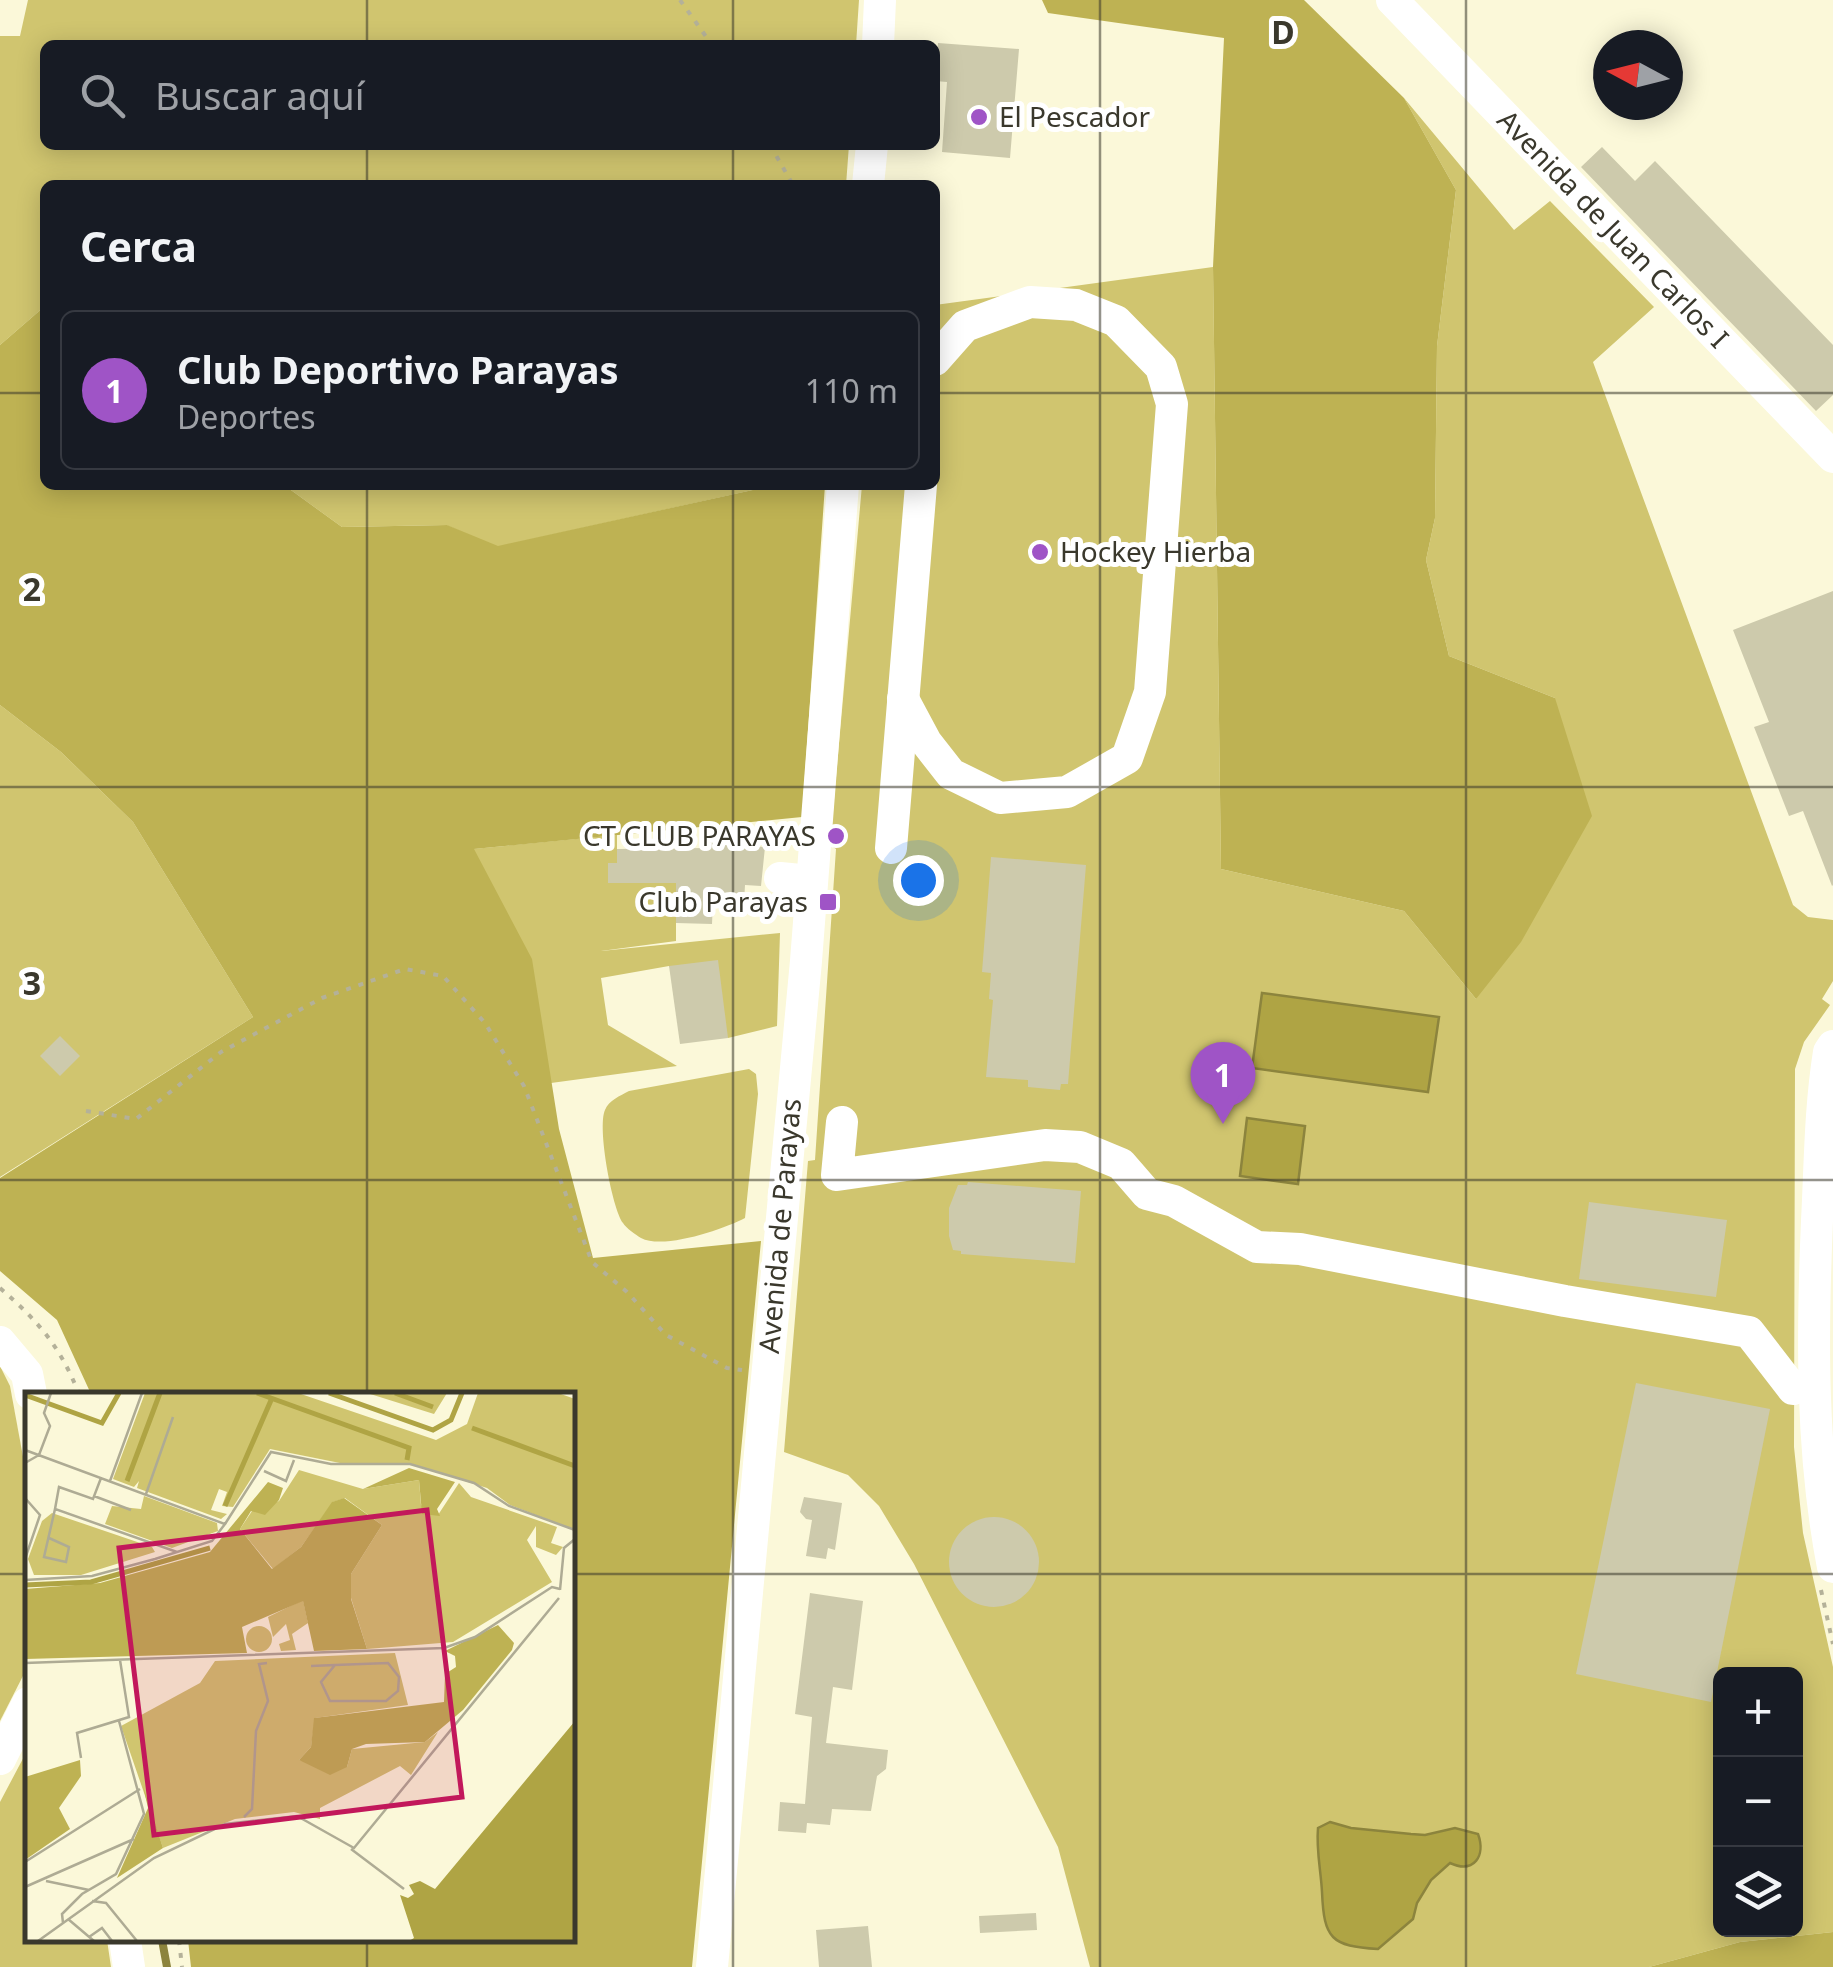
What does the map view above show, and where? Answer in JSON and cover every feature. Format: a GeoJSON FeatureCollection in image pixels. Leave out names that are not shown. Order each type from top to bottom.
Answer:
{"type":"FeatureCollection","features":[{"type":"Feature","properties":{"kind":"street"},"geometry":{"type":"LineString","coordinates":[[878,40],[880,0]]}},
{"type":"Feature","properties":{"kind":"street","name":"Avenida de Juan Carlos I"},"geometry":{"type":"LineString","coordinates":[[1392,0],[1833,457]]}},
{"type":"Feature","properties":{"kind":"street"},"geometry":{"type":"LineString","coordinates":[[868,180],[872,150]]}},
{"type":"Feature","properties":{"kind":"street"},"geometry":{"type":"LineString","coordinates":[[903,699],[926,742],[951,774],[1000,798],[1067,792],[1128,758],[1150,692],[1172,404],[1160,367],[1116,321],[1076,304],[1030,302],[965,326],[940,354]]}},
{"type":"Feature","properties":{"kind":"street","name":"Avenida de Parayas"},"geometry":{"type":"LineString","coordinates":[[712,1967],[767,1374],[796,879],[842,490]]}},
{"type":"Feature","properties":{"kind":"street"},"geometry":{"type":"LineString","coordinates":[[891,848],[922,490]]}},
{"type":"Feature","properties":{"kind":"street"},"geometry":{"type":"LineString","coordinates":[[1833,1046],[1820,1106],[1812,1348],[1823,1516],[1833,1567]]}},
{"type":"Feature","properties":{"kind":"street"},"geometry":{"type":"LineString","coordinates":[[842,1122],[837,1175],[1045,1144],[1080,1147],[1121,1164],[1147,1194],[1174,1201],[1257,1248],[1300,1249],[1565,1301],[1750,1332],[1793,1389]]}},
{"type":"Feature","properties":{"kind":"street"},"geometry":{"type":"LineString","coordinates":[[0,1342],[27,1374],[31,1392]]}},
{"type":"Feature","properties":{"kind":"street"},"geometry":{"type":"LineString","coordinates":[[0,1759],[24,1717]]}},
{"type":"Feature","properties":{"kind":"street"},"geometry":{"type":"LineString","coordinates":[[125,1942],[129,1967]]}},
{"type":"Feature","properties":{"kind":"path"},"geometry":{"type":"LineString","coordinates":[[680,0],[708,40]]}},
{"type":"Feature","properties":{"kind":"path"},"geometry":{"type":"LineString","coordinates":[[773,150],[790,180]]}},
{"type":"Feature","properties":{"kind":"path"},"geometry":{"type":"LineString","coordinates":[[86,1111],[136,1118],[221,1052],[322,998],[404,969],[443,976],[485,1023],[524,1086],[592,1262],[666,1334],[727,1368],[767,1374]]}},
{"type":"Feature","properties":{"kind":"path"},"geometry":{"type":"LineString","coordinates":[[0,1288],[32,1315],[65,1358],[78,1392]]}},
{"type":"Feature","properties":{"kind":"path"},"geometry":{"type":"LineString","coordinates":[[179,1942],[182,1967]]}},
{"type":"Feature","properties":{"kind":"shaded area"},"geometry":{"type":"Polygon","coordinates":[[[28,0],[859,0],[856,40],[40,40],[40,150],[849,150],[846,180],[40,180],[40,310],[0,345],[0,36],[20,36],[28,0]]]}},
{"type":"Feature","properties":{"kind":"shaded area"},"geometry":{"type":"Polygon","coordinates":[[[1042,0],[1304,0],[1404,98],[1456,190],[1437,346],[1435,518],[1426,560],[1449,656],[1555,698],[1592,816],[1521,942],[1476,999],[1404,911],[1221,869],[1213,267],[1224,38],[1048,13],[1042,0]]]}},
{"type":"Feature","properties":{"kind":"shaded area"},"geometry":{"type":"Polygon","coordinates":[[[1404,98],[1514,230],[1550,201],[1654,307],[1593,362],[1793,905],[1808,917],[1833,920],[1833,981],[1822,999],[1830,1005],[1804,1042],[1795,1069],[1794,1447],[1803,1533],[1833,1667],[1833,1932],[1803,1935],[1803,1667],[1713,1667],[1713,1937],[1786,1937],[1740,1942],[1649,1967],[1090,1967],[1058,1847],[914,1564],[879,1506],[848,1475],[784,1452],[808,1161],[815,1160],[836,849],[830,845],[862,490],[940,490],[940,304],[1213,267],[1221,869],[1404,911],[1476,999],[1555,698],[1449,656],[1426,560],[1435,518],[1437,346],[1456,190],[1404,98]]]}},
{"type":"Feature","properties":{"kind":"shaded area"},"geometry":{"type":"Polygon","coordinates":[[[40,310],[40,490],[291,490],[342,527],[447,525],[498,546],[752,490],[825,490],[802,817],[474,849],[532,959],[559,1129],[593,1258],[761,1241],[692,1967],[191,1967],[188,1942],[575,1942],[575,1392],[90,1392],[57,1320],[0,1271],[0,1178],[253,1017],[133,822],[61,752],[0,705],[0,345],[40,310]]]}},
{"type":"Feature","properties":{"kind":"shaded area"},"geometry":{"type":"Polygon","coordinates":[[[291,490],[753,490],[497,547],[446,525],[342,527],[291,490]]]}},
{"type":"Feature","properties":{"kind":"shaded area"},"geometry":{"type":"Polygon","coordinates":[[[0,705],[61,752],[133,822],[253,1017],[0,1177],[0,705]]]}},
{"type":"Feature","properties":{"kind":"shaded area"},"geometry":{"type":"Polygon","coordinates":[[[617,835],[617,863],[608,864],[608,882],[676,883],[676,941],[601,951],[780,933],[777,1026],[728,1038],[669,966],[601,978],[608,1025],[677,1066],[551,1083],[473,849],[617,835]]]}},
{"type":"Feature","properties":{"kind":"shaded area"},"geometry":{"type":"Polygon","coordinates":[[[1262,993],[1439,1017],[1428,1092],[1252,1068],[1262,993]]]}},
{"type":"Feature","properties":{"kind":"shaded area"},"geometry":{"type":"Polygon","coordinates":[[[749,1069],[756,1074],[758,1094],[745,1218],[678,1240],[651,1241],[636,1235],[623,1223],[610,1185],[603,1133],[607,1107],[629,1091],[749,1069]]]}},
{"type":"Feature","properties":{"kind":"shaded area"},"geometry":{"type":"Polygon","coordinates":[[[1247,1118],[1305,1126],[1298,1184],[1240,1176],[1247,1118]]]}},
{"type":"Feature","properties":{"kind":"shaded area"},"geometry":{"type":"Polygon","coordinates":[[[0,1366],[10,1386],[25,1468],[25,1672],[0,1721],[0,1366]]]}},
{"type":"Feature","properties":{"kind":"shaded area"},"geometry":{"type":"Polygon","coordinates":[[[25,1755],[25,1942],[107,1942],[111,1967],[0,1967],[0,1802],[25,1755]]]}},
{"type":"Feature","properties":{"kind":"shaded area"},"geometry":{"type":"Polygon","coordinates":[[[1330,1822],[1351,1828],[1425,1835],[1455,1828],[1478,1834],[1479,1856],[1466,1866],[1450,1863],[1431,1880],[1417,1903],[1413,1919],[1378,1949],[1350,1945],[1333,1937],[1325,1920],[1318,1828],[1330,1822]]]}},
{"type":"Feature","properties":{"kind":"shaded area"},"geometry":{"type":"Polygon","coordinates":[[[1833,1932],[1833,1967],[1649,1967],[1740,1942],[1833,1932]]]}},
{"type":"Feature","properties":{"kind":"building","name":"El Pescador"},"geometry":{"type":"Polygon","coordinates":[[[940,43],[1019,49],[1010,158],[942,152],[947,82],[940,81],[940,43]]]}},
{"type":"Feature","properties":{"kind":"building"},"geometry":{"type":"Polygon","coordinates":[[[1602,147],[1635,181],[1655,161],[1833,345],[1833,395],[1816,411],[1581,167],[1602,147]]]}},
{"type":"Feature","properties":{"kind":"building"},"geometry":{"type":"Polygon","coordinates":[[[1833,591],[1832,886],[1803,811],[1789,816],[1754,727],[1769,722],[1733,630],[1833,591]]]}},
{"type":"Feature","properties":{"kind":"building"},"geometry":{"type":"Polygon","coordinates":[[[706,842],[765,847],[761,886],[745,885],[744,903],[713,901],[712,924],[676,923],[676,883],[608,883],[608,863],[617,863],[617,849],[706,848],[706,842]]]}},
{"type":"Feature","properties":{"kind":"building"},"geometry":{"type":"Polygon","coordinates":[[[991,857],[1086,865],[1068,1084],[1061,1084],[1060,1090],[1028,1087],[1028,1080],[986,1077],[993,1000],[989,999],[991,973],[982,972],[991,857]]]}},
{"type":"Feature","properties":{"kind":"building"},"geometry":{"type":"Polygon","coordinates":[[[718,960],[728,1038],[680,1044],[669,966],[718,960]]]}},
{"type":"Feature","properties":{"kind":"building"},"geometry":{"type":"Polygon","coordinates":[[[60,1036],[80,1056],[60,1076],[40,1056],[60,1036]]]}},
{"type":"Feature","properties":{"kind":"building"},"geometry":{"type":"Polygon","coordinates":[[[968,1182],[1081,1191],[1075,1263],[961,1254],[953,1250],[949,1208],[958,1185],[968,1182]]]}},
{"type":"Feature","properties":{"kind":"building"},"geometry":{"type":"Polygon","coordinates":[[[1589,1202],[1727,1220],[1716,1297],[1579,1279],[1589,1202]]]}},
{"type":"Feature","properties":{"kind":"building"},"geometry":{"type":"Polygon","coordinates":[[[1636,1383],[1770,1409],[1718,1667],[1713,1667],[1711,1702],[1576,1674],[1636,1383]]]}},
{"type":"Feature","properties":{"kind":"building"},"geometry":{"type":"Polygon","coordinates":[[[804,1497],[842,1503],[835,1550],[828,1548],[826,1559],[806,1556],[812,1520],[800,1512],[804,1497]]]}},
{"type":"Feature","properties":{"kind":"building"},"geometry":{"type":"Polygon","coordinates":[[[994,1517],[1011,1520],[1026,1530],[1036,1545],[1036,1579],[1026,1594],[1011,1604],[994,1607],[977,1604],[962,1594],[952,1579],[949,1562],[952,1545],[962,1530],[977,1520],[994,1517]]]}},
{"type":"Feature","properties":{"kind":"building"},"geometry":{"type":"Polygon","coordinates":[[[810,1593],[863,1601],[852,1690],[833,1687],[826,1743],[888,1750],[886,1769],[877,1776],[871,1811],[832,1809],[830,1825],[807,1823],[806,1833],[778,1831],[780,1802],[805,1804],[812,1717],[795,1714],[810,1593]]]}},
{"type":"Feature","properties":{"kind":"building"},"geometry":{"type":"Polygon","coordinates":[[[1036,1913],[1037,1930],[980,1933],[979,1916],[1036,1913]]]}},
{"type":"Feature","properties":{"kind":"building"},"geometry":{"type":"Polygon","coordinates":[[[868,1926],[872,1967],[819,1967],[816,1930],[868,1926]]]}},
{"type":"Feature","properties":{"kind":"waterway"},"geometry":{"type":"LineString","coordinates":[[162,1942],[167,1967]]}},
{"type":"Feature","properties":{"kind":"place","name":"El Pescador"},"geometry":{"type":"Point","coordinates":[979,117]}},
{"type":"Feature","properties":{"kind":"place","name":"Hockey Hierba"},"geometry":{"type":"Point","coordinates":[1040,552]}},
{"type":"Feature","properties":{"kind":"place","name":"CT CLUB PARAYAS"},"geometry":{"type":"Point","coordinates":[836,836]}},
{"type":"Feature","properties":{"kind":"place","name":"Club Parayas"},"geometry":{"type":"Point","coordinates":[828,902]}},
{"type":"Feature","properties":{"kind":"place","name":"Club Deportivo Parayas"},"geometry":{"type":"Point","coordinates":[1223,1124]}}]}
